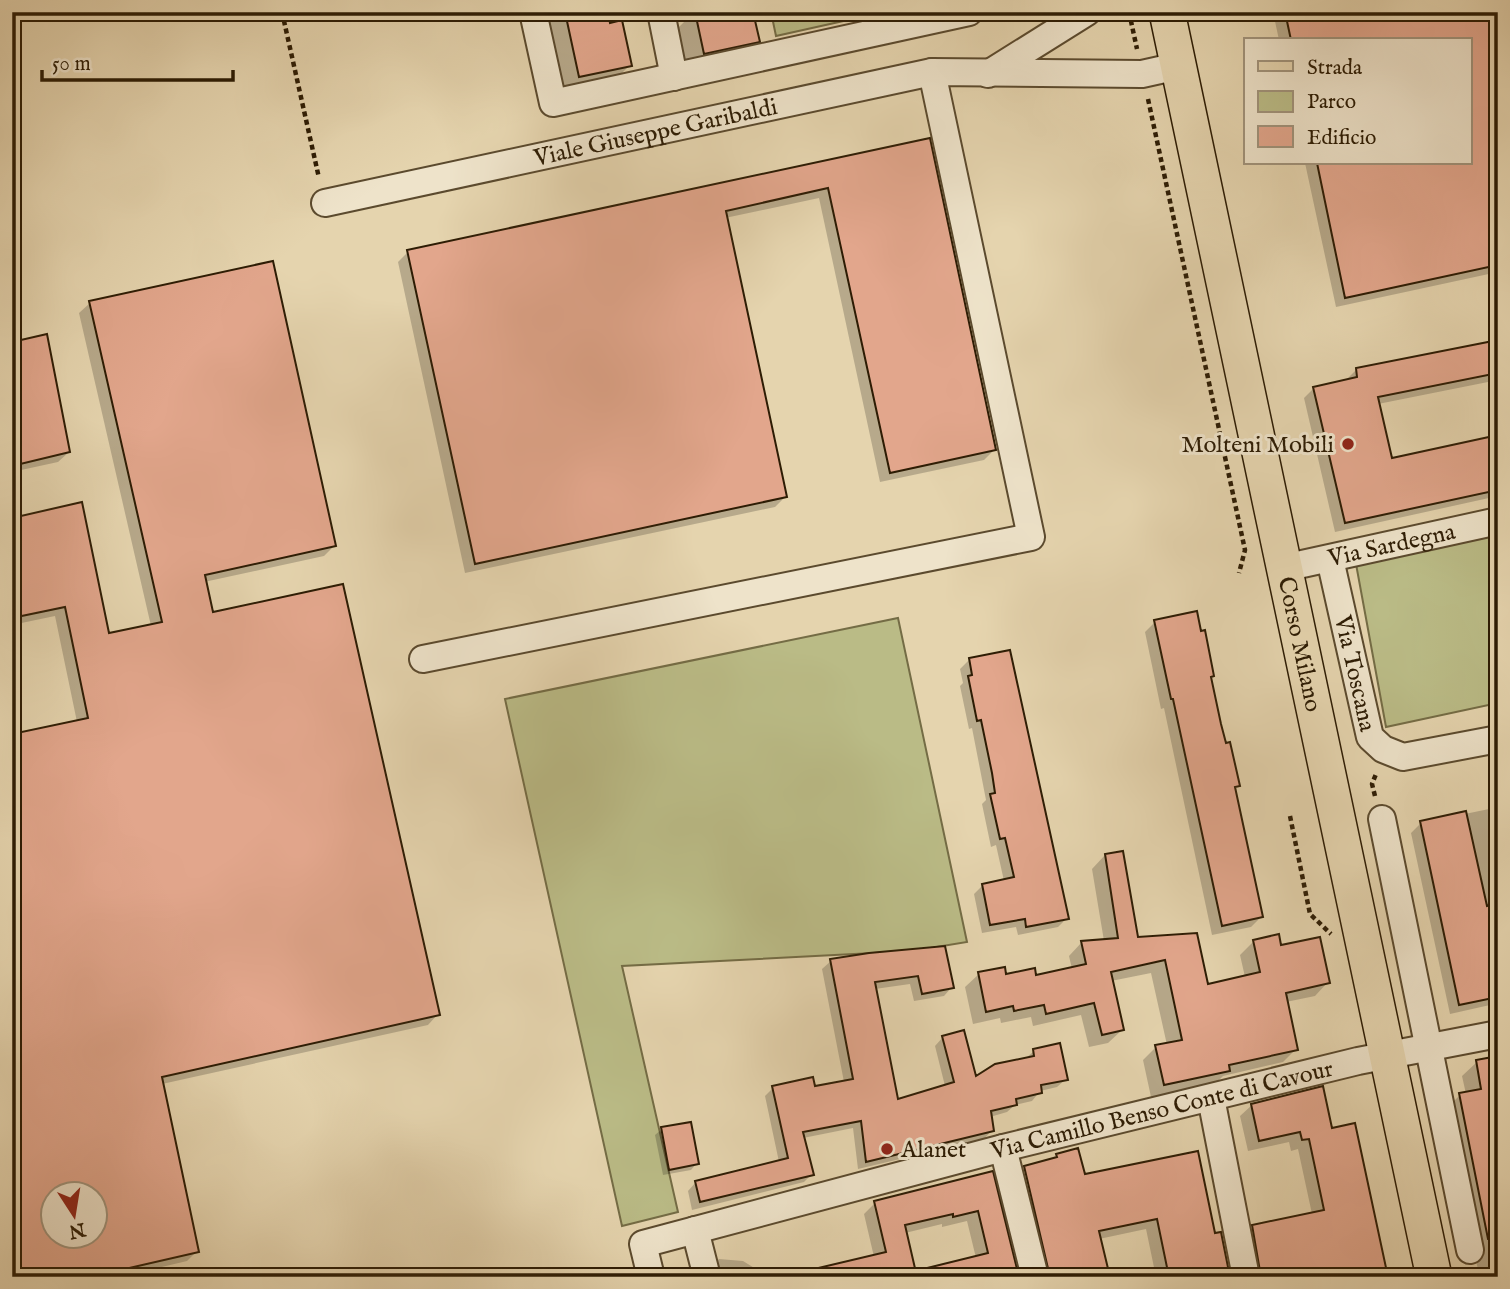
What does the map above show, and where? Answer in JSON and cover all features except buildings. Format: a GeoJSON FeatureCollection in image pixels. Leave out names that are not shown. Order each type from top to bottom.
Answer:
{"type":"FeatureCollection","features":[{"type":"Feature","properties":{"kind":"main road","name":"Corso Milano"},"geometry":{"type":"LineString","coordinates":[[1167,12],[1434,1277]]}},
{"type":"Feature","properties":{"kind":"street","name":"Viale Giuseppe Garibaldi"},"geometry":{"type":"LineString","coordinates":[[533,12],[552,103],[970,12]]}},
{"type":"Feature","properties":{"kind":"street","name":"Viale Giuseppe Garibaldi"},"geometry":{"type":"LineString","coordinates":[[661,12],[674,77]]}},
{"type":"Feature","properties":{"kind":"street"},"geometry":{"type":"LineString","coordinates":[[988,74],[1087,12]]}},
{"type":"Feature","properties":{"kind":"street","name":"Viale Giuseppe Garibaldi"},"geometry":{"type":"LineString","coordinates":[[325,203],[932,72],[1142,74],[1178,66]]}},
{"type":"Feature","properties":{"kind":"street"},"geometry":{"type":"LineString","coordinates":[[422,659],[1031,537],[932,72]]}},
{"type":"Feature","properties":{"kind":"street","name":"Via Sardegna"},"geometry":{"type":"LineString","coordinates":[[1284,568],[1498,521]]}},
{"type":"Feature","properties":{"kind":"street","name":"Via Toscana"},"geometry":{"type":"LineString","coordinates":[[1329,559],[1370,737],[1383,749],[1403,757],[1498,739]]}},
{"type":"Feature","properties":{"kind":"street"},"geometry":{"type":"LineString","coordinates":[[1382,819],[1470,1250]]}},
{"type":"Feature","properties":{"kind":"street","name":"Via Camillo Benso Conte di Cavour"},"geometry":{"type":"LineString","coordinates":[[651,1277],[643,1244],[1003,1148],[1429,1045],[1498,1034]]}},
{"type":"Feature","properties":{"kind":"street"},"geometry":{"type":"LineString","coordinates":[[1211,1098],[1246,1277]]}},
{"type":"Feature","properties":{"kind":"street"},"geometry":{"type":"LineString","coordinates":[[1003,1148],[1035,1277]]}},
{"type":"Feature","properties":{"kind":"street"},"geometry":{"type":"LineString","coordinates":[[695,1230],[707,1277]]}},
{"type":"Feature","properties":{"kind":"path"},"geometry":{"type":"LineString","coordinates":[[282,12],[325,203]]}},
{"type":"Feature","properties":{"kind":"path"},"geometry":{"type":"LineString","coordinates":[[1129,12],[1245,550],[1239,573]]}},
{"type":"Feature","properties":{"kind":"path"},"geometry":{"type":"LineString","coordinates":[[1382,819],[1372,785],[1383,749]]}},
{"type":"Feature","properties":{"kind":"path"},"geometry":{"type":"LineString","coordinates":[[1290,816],[1310,914],[1331,935]]}},
{"type":"Feature","properties":{"kind":"green space"},"geometry":{"type":"Polygon","coordinates":[[[771,12],[865,12],[866,16],[776,36],[771,12]]]}},
{"type":"Feature","properties":{"kind":"green space"},"geometry":{"type":"Polygon","coordinates":[[[1498,533],[1498,703],[1386,727],[1356,564],[1498,533]]]}},
{"type":"Feature","properties":{"kind":"green space"},"geometry":{"type":"Polygon","coordinates":[[[898,618],[967,942],[912,951],[622,966],[678,1212],[622,1226],[505,699],[898,618]]]}},
{"type":"Feature","properties":{"kind":"place","name":"Molteni Mobili"},"geometry":{"type":"Point","coordinates":[1348,444]}},
{"type":"Feature","properties":{"kind":"place","name":"Alanet"},"geometry":{"type":"Point","coordinates":[887,1149]}}]}
